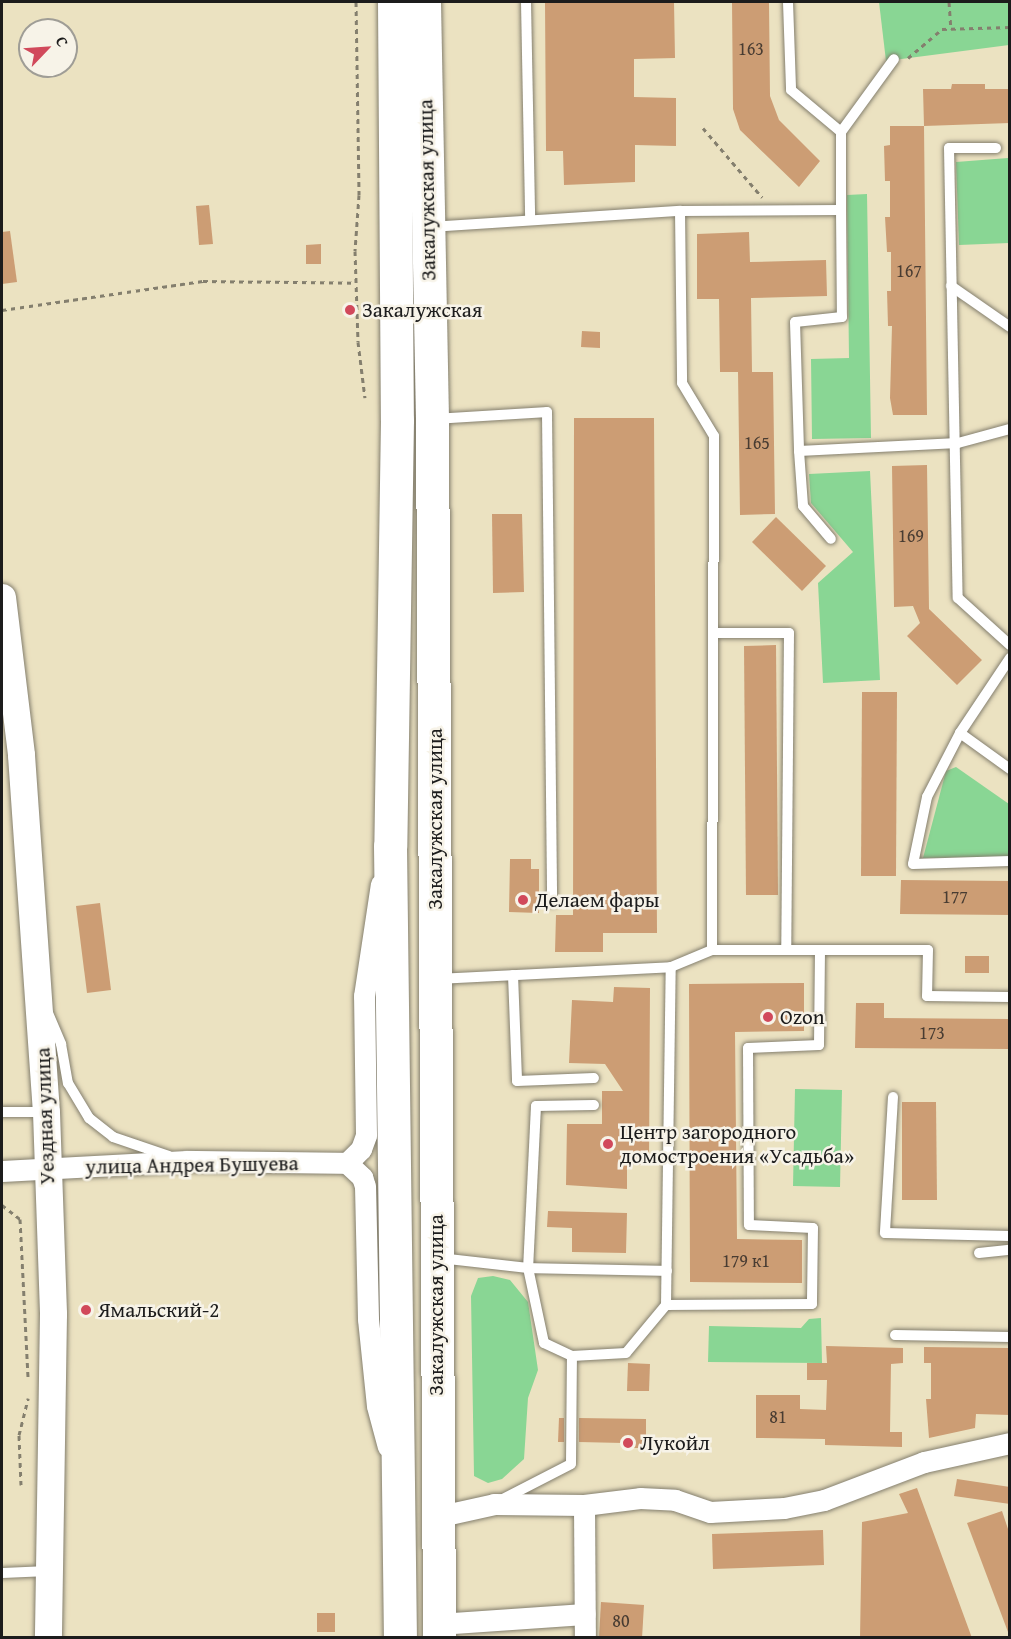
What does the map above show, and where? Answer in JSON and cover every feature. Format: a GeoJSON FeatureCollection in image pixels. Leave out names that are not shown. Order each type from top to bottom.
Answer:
{"type":"FeatureCollection","features":[{"type":"Feature","properties":{"kind":"highway"},"geometry":{"type":"LineString","coordinates":[[394,2],[397,420],[390,846],[400,1491],[400,1638]]}},
{"type":"Feature","properties":{"kind":"highway","name":"Закалужская улица"},"geometry":{"type":"LineString","coordinates":[[424,2],[432,419],[438,1631]]}},
{"type":"Feature","properties":{"kind":"street","name":"Уездная улица"},"geometry":{"type":"LineString","coordinates":[[2,597],[21,755],[40,993],[46,1112],[53,1314],[48,1638]]}},
{"type":"Feature","properties":{"kind":"street"},"geometry":{"type":"LineString","coordinates":[[390,846],[374,913],[364,996],[366,1135],[361,1149],[347,1163],[362,1177],[365,1186],[368,1318],[377,1406],[400,1491]]}},
{"type":"Feature","properties":{"kind":"street","name":"улица Андрея Бушуева"},"geometry":{"type":"LineString","coordinates":[[2,1171],[187,1161],[347,1163]]}},
{"type":"Feature","properties":{"kind":"street"},"geometry":{"type":"LineString","coordinates":[[436,1516],[494,1504],[585,1505],[640,1498],[675,1500],[710,1512],[784,1508],[824,1500],[924,1462],[1010,1443]]}},
{"type":"Feature","properties":{"kind":"street"},"geometry":{"type":"LineString","coordinates":[[585,1505],[585,1638]]}},
{"type":"Feature","properties":{"kind":"street"},"geometry":{"type":"LineString","coordinates":[[438,1631],[585,1614]]}},
{"type":"Feature","properties":{"kind":"lane"},"geometry":{"type":"LineString","coordinates":[[526,2],[530,220]]}},
{"type":"Feature","properties":{"kind":"lane"},"geometry":{"type":"LineString","coordinates":[[788,2],[791,90],[841,132]]}},
{"type":"Feature","properties":{"kind":"lane"},"geometry":{"type":"LineString","coordinates":[[831,539],[803,506],[795,322],[842,317],[841,132],[894,59]]}},
{"type":"Feature","properties":{"kind":"lane"},"geometry":{"type":"LineString","coordinates":[[996,148],[949,148],[957,443],[958,598],[1010,645]]}},
{"type":"Feature","properties":{"kind":"lane"},"geometry":{"type":"LineString","coordinates":[[427,228],[680,211],[841,210]]}},
{"type":"Feature","properties":{"kind":"lane"},"geometry":{"type":"LineString","coordinates":[[680,211],[682,383],[714,436],[712,950]]}},
{"type":"Feature","properties":{"kind":"lane"},"geometry":{"type":"LineString","coordinates":[[951,286],[1010,327]]}},
{"type":"Feature","properties":{"kind":"lane"},"geometry":{"type":"LineString","coordinates":[[432,419],[547,412],[552,902]]}},
{"type":"Feature","properties":{"kind":"lane"},"geometry":{"type":"LineString","coordinates":[[799,451],[957,443],[1010,429]]}},
{"type":"Feature","properties":{"kind":"lane"},"geometry":{"type":"LineString","coordinates":[[713,633],[789,633],[786,950]]}},
{"type":"Feature","properties":{"kind":"lane"},"geometry":{"type":"LineString","coordinates":[[1010,657],[960,733],[927,796],[913,864],[1010,861]]}},
{"type":"Feature","properties":{"kind":"lane"},"geometry":{"type":"LineString","coordinates":[[960,733],[1010,769]]}},
{"type":"Feature","properties":{"kind":"lane"},"geometry":{"type":"LineString","coordinates":[[436,979],[671,967],[712,950],[928,950],[927,996],[1010,997]]}},
{"type":"Feature","properties":{"kind":"lane"},"geometry":{"type":"LineString","coordinates":[[666,1305],[812,1304],[813,1228],[749,1225],[748,1048],[819,1045],[820,950]]}},
{"type":"Feature","properties":{"kind":"lane"},"geometry":{"type":"LineString","coordinates":[[594,1105],[536,1106],[528,1268],[544,1343],[572,1356],[626,1353],[666,1305],[671,967]]}},
{"type":"Feature","properties":{"kind":"lane"},"geometry":{"type":"LineString","coordinates":[[513,975],[517,1081],[594,1078]]}},
{"type":"Feature","properties":{"kind":"lane"},"geometry":{"type":"LineString","coordinates":[[40,993],[61,1044],[68,1083],[89,1118],[113,1137],[187,1161]]}},
{"type":"Feature","properties":{"kind":"lane"},"geometry":{"type":"LineString","coordinates":[[893,1097],[885,1233],[1010,1236]]}},
{"type":"Feature","properties":{"kind":"lane"},"geometry":{"type":"LineString","coordinates":[[2,1112],[46,1112]]}},
{"type":"Feature","properties":{"kind":"lane"},"geometry":{"type":"LineString","coordinates":[[979,1253],[1010,1250]]}},
{"type":"Feature","properties":{"kind":"lane"},"geometry":{"type":"LineString","coordinates":[[436,1258],[528,1268],[667,1271]]}},
{"type":"Feature","properties":{"kind":"lane"},"geometry":{"type":"LineString","coordinates":[[895,1335],[1010,1337]]}},
{"type":"Feature","properties":{"kind":"lane"},"geometry":{"type":"LineString","coordinates":[[494,1504],[571,1464],[572,1356]]}},
{"type":"Feature","properties":{"kind":"lane"},"geometry":{"type":"LineString","coordinates":[[2,1573],[49,1571]]}},
{"type":"Feature","properties":{"kind":"path"},"geometry":{"type":"LineString","coordinates":[[356,2],[359,195],[356,283],[365,398]]}},
{"type":"Feature","properties":{"kind":"path"},"geometry":{"type":"LineString","coordinates":[[949,2],[951,29]]}},
{"type":"Feature","properties":{"kind":"path"},"geometry":{"type":"LineString","coordinates":[[907,58],[942,29],[1010,27]]}},
{"type":"Feature","properties":{"kind":"path"},"geometry":{"type":"LineString","coordinates":[[702,128],[773,210]]}},
{"type":"Feature","properties":{"kind":"path"},"geometry":{"type":"LineString","coordinates":[[2,310],[203,281],[291,284],[356,283]]}},
{"type":"Feature","properties":{"kind":"path"},"geometry":{"type":"LineString","coordinates":[[2,1205],[20,1219],[28,1382]]}},
{"type":"Feature","properties":{"kind":"path"},"geometry":{"type":"LineString","coordinates":[[21,1485],[20,1435],[29,1394]]}},
{"type":"Feature","properties":{"kind":"green space"},"geometry":{"type":"Polygon","coordinates":[[[879,2],[1009,2],[1009,45],[886,61],[879,2]]]}},
{"type":"Feature","properties":{"kind":"green space"},"geometry":{"type":"Polygon","coordinates":[[[1008,158],[1009,243],[959,245],[956,162],[1008,158]]]}},
{"type":"Feature","properties":{"kind":"green space"},"geometry":{"type":"Polygon","coordinates":[[[867,194],[871,438],[812,439],[811,359],[849,358],[847,195],[867,194]]]}},
{"type":"Feature","properties":{"kind":"green space"},"geometry":{"type":"Polygon","coordinates":[[[870,471],[880,680],[823,683],[818,583],[853,552],[811,503],[809,474],[870,471]]]}},
{"type":"Feature","properties":{"kind":"green space"},"geometry":{"type":"Polygon","coordinates":[[[956,767],[1009,804],[1009,857],[923,858],[946,771],[956,767]]]}},
{"type":"Feature","properties":{"kind":"green space"},"geometry":{"type":"Polygon","coordinates":[[[795,1089],[842,1090],[840,1187],[793,1186],[795,1089]]]}},
{"type":"Feature","properties":{"kind":"green space"},"geometry":{"type":"Polygon","coordinates":[[[493,1276],[510,1280],[528,1302],[538,1370],[528,1398],[524,1459],[502,1479],[488,1483],[474,1476],[471,1296],[478,1278],[493,1276]]]}},
{"type":"Feature","properties":{"kind":"green space"},"geometry":{"type":"Polygon","coordinates":[[[821,1318],[822,1363],[708,1362],[709,1326],[801,1328],[809,1319],[821,1318]]]}},
{"type":"Feature","properties":{"kind":"building"},"geometry":{"type":"Polygon","coordinates":[[[545,2],[674,2],[675,58],[634,59],[634,97],[676,98],[676,146],[635,145],[635,182],[564,185],[563,151],[546,151],[545,2]]]}},
{"type":"Feature","properties":{"kind":"building"},"geometry":{"type":"Polygon","coordinates":[[[732,2],[769,2],[770,96],[779,120],[820,161],[799,187],[740,130],[733,109],[732,2]]]}},
{"type":"Feature","properties":{"kind":"building"},"geometry":{"type":"Polygon","coordinates":[[[952,84],[985,84],[985,89],[1010,89],[1010,123],[924,126],[923,89],[951,89],[952,84]]]}},
{"type":"Feature","properties":{"kind":"building"},"geometry":{"type":"Polygon","coordinates":[[[890,126],[924,126],[927,415],[893,415],[890,398],[892,326],[888,326],[887,291],[891,291],[891,252],[887,252],[885,217],[890,217],[890,181],[885,181],[884,146],[890,145],[890,126]]]}},
{"type":"Feature","properties":{"kind":"building"},"geometry":{"type":"Polygon","coordinates":[[[209,205],[213,244],[199,245],[196,206],[209,205]]]}},
{"type":"Feature","properties":{"kind":"building"},"geometry":{"type":"Polygon","coordinates":[[[10,231],[17,282],[2,284],[2,232],[10,231]]]}},
{"type":"Feature","properties":{"kind":"building"},"geometry":{"type":"Polygon","coordinates":[[[749,232],[750,262],[826,260],[827,296],[751,298],[752,372],[773,372],[775,514],[740,515],[738,372],[720,372],[719,299],[697,299],[697,234],[749,232]]]}},
{"type":"Feature","properties":{"kind":"building"},"geometry":{"type":"Polygon","coordinates":[[[321,244],[321,264],[306,264],[306,245],[321,244]]]}},
{"type":"Feature","properties":{"kind":"building"},"geometry":{"type":"Polygon","coordinates":[[[582,331],[600,332],[600,348],[581,347],[582,331]]]}},
{"type":"Feature","properties":{"kind":"building"},"geometry":{"type":"Polygon","coordinates":[[[574,418],[654,418],[657,933],[603,933],[603,952],[555,952],[556,915],[573,915],[574,418]]]}},
{"type":"Feature","properties":{"kind":"building"},"geometry":{"type":"Polygon","coordinates":[[[927,465],[929,609],[982,660],[957,685],[907,636],[920,623],[913,606],[894,607],[892,466],[927,465]]]}},
{"type":"Feature","properties":{"kind":"building"},"geometry":{"type":"Polygon","coordinates":[[[492,514],[522,514],[524,592],[493,593],[492,514]]]}},
{"type":"Feature","properties":{"kind":"building"},"geometry":{"type":"Polygon","coordinates":[[[776,517],[826,566],[802,591],[752,542],[776,517]]]}},
{"type":"Feature","properties":{"kind":"building"},"geometry":{"type":"Polygon","coordinates":[[[776,645],[778,895],[746,895],[744,646],[776,645]]]}},
{"type":"Feature","properties":{"kind":"building"},"geometry":{"type":"Polygon","coordinates":[[[862,692],[897,692],[896,876],[861,876],[862,692]]]}},
{"type":"Feature","properties":{"kind":"building"},"geometry":{"type":"Polygon","coordinates":[[[510,859],[531,859],[531,869],[539,869],[539,913],[509,912],[510,859]]]}},
{"type":"Feature","properties":{"kind":"building"},"geometry":{"type":"Polygon","coordinates":[[[901,880],[1010,881],[1010,915],[900,914],[901,880]]]}},
{"type":"Feature","properties":{"kind":"building"},"geometry":{"type":"Polygon","coordinates":[[[100,903],[111,990],[87,993],[76,906],[100,903]]]}},
{"type":"Feature","properties":{"kind":"building"},"geometry":{"type":"Polygon","coordinates":[[[965,956],[989,956],[989,973],[965,973],[965,956]]]}},
{"type":"Feature","properties":{"kind":"building"},"geometry":{"type":"Polygon","coordinates":[[[804,983],[804,1031],[735,1032],[737,1239],[802,1240],[802,1283],[690,1282],[689,984],[804,983]]]}},
{"type":"Feature","properties":{"kind":"building"},"geometry":{"type":"Polygon","coordinates":[[[614,987],[650,988],[649,1165],[627,1165],[627,1189],[566,1185],[567,1124],[602,1124],[602,1091],[623,1091],[605,1064],[569,1063],[572,1000],[613,1002],[614,987]]]}},
{"type":"Feature","properties":{"kind":"building"},"geometry":{"type":"Polygon","coordinates":[[[856,1003],[884,1003],[884,1018],[1010,1019],[1010,1049],[855,1048],[856,1003]]]}},
{"type":"Feature","properties":{"kind":"building"},"geometry":{"type":"Polygon","coordinates":[[[902,1102],[936,1102],[937,1200],[902,1200],[902,1102]]]}},
{"type":"Feature","properties":{"kind":"building"},"geometry":{"type":"Polygon","coordinates":[[[548,1211],[627,1213],[626,1253],[572,1252],[572,1228],[547,1227],[548,1211]]]}},
{"type":"Feature","properties":{"kind":"building"},"geometry":{"type":"Polygon","coordinates":[[[826,1346],[903,1348],[903,1363],[891,1364],[890,1432],[902,1432],[902,1447],[825,1445],[825,1439],[756,1438],[756,1395],[800,1395],[800,1409],[826,1410],[827,1380],[807,1380],[807,1363],[827,1363],[826,1346]]]}},
{"type":"Feature","properties":{"kind":"building"},"geometry":{"type":"Polygon","coordinates":[[[924,1347],[1010,1348],[1010,1415],[976,1414],[975,1428],[929,1438],[926,1399],[931,1399],[931,1363],[924,1363],[924,1347]]]}},
{"type":"Feature","properties":{"kind":"building"},"geometry":{"type":"Polygon","coordinates":[[[628,1363],[650,1364],[649,1391],[627,1391],[628,1363]]]}},
{"type":"Feature","properties":{"kind":"building"},"geometry":{"type":"Polygon","coordinates":[[[559,1418],[564,1418],[564,1442],[558,1442],[559,1418]]]}},
{"type":"Feature","properties":{"kind":"building"},"geometry":{"type":"Polygon","coordinates":[[[579,1418],[646,1419],[646,1448],[624,1448],[623,1443],[579,1442],[579,1418]]]}},
{"type":"Feature","properties":{"kind":"building"},"geometry":{"type":"Polygon","coordinates":[[[957,1479],[1010,1487],[1010,1504],[954,1496],[957,1479]]]}},
{"type":"Feature","properties":{"kind":"building"},"geometry":{"type":"Polygon","coordinates":[[[917,1488],[972,1638],[860,1638],[862,1522],[908,1513],[899,1494],[917,1488]]]}},
{"type":"Feature","properties":{"kind":"building"},"geometry":{"type":"Polygon","coordinates":[[[1002,1511],[1010,1535],[1008,1632],[967,1523],[1002,1511]]]}},
{"type":"Feature","properties":{"kind":"building"},"geometry":{"type":"Polygon","coordinates":[[[823,1530],[824,1565],[713,1569],[712,1534],[823,1530]]]}},
{"type":"Feature","properties":{"kind":"building"},"geometry":{"type":"Polygon","coordinates":[[[601,1602],[644,1605],[642,1638],[599,1638],[601,1602]]]}},
{"type":"Feature","properties":{"kind":"building"},"geometry":{"type":"Polygon","coordinates":[[[317,1613],[335,1613],[335,1632],[317,1632],[317,1613]]]}},
{"type":"Feature","properties":{"kind":"place","name":"Закалужская"},"geometry":{"type":"Point","coordinates":[350,310]}},
{"type":"Feature","properties":{"kind":"place","name":"Делаем фары"},"geometry":{"type":"Point","coordinates":[523,900]}},
{"type":"Feature","properties":{"kind":"place","name":"Ozon"},"geometry":{"type":"Point","coordinates":[768,1017]}},
{"type":"Feature","properties":{"kind":"place","name":"Центр загородного домостроения «Усадьба»"},"geometry":{"type":"Point","coordinates":[608,1144]}},
{"type":"Feature","properties":{"kind":"place","name":"Ямальский-2"},"geometry":{"type":"Point","coordinates":[86,1310]}},
{"type":"Feature","properties":{"kind":"place","name":"Лукойл"},"geometry":{"type":"Point","coordinates":[628,1443]}}]}
